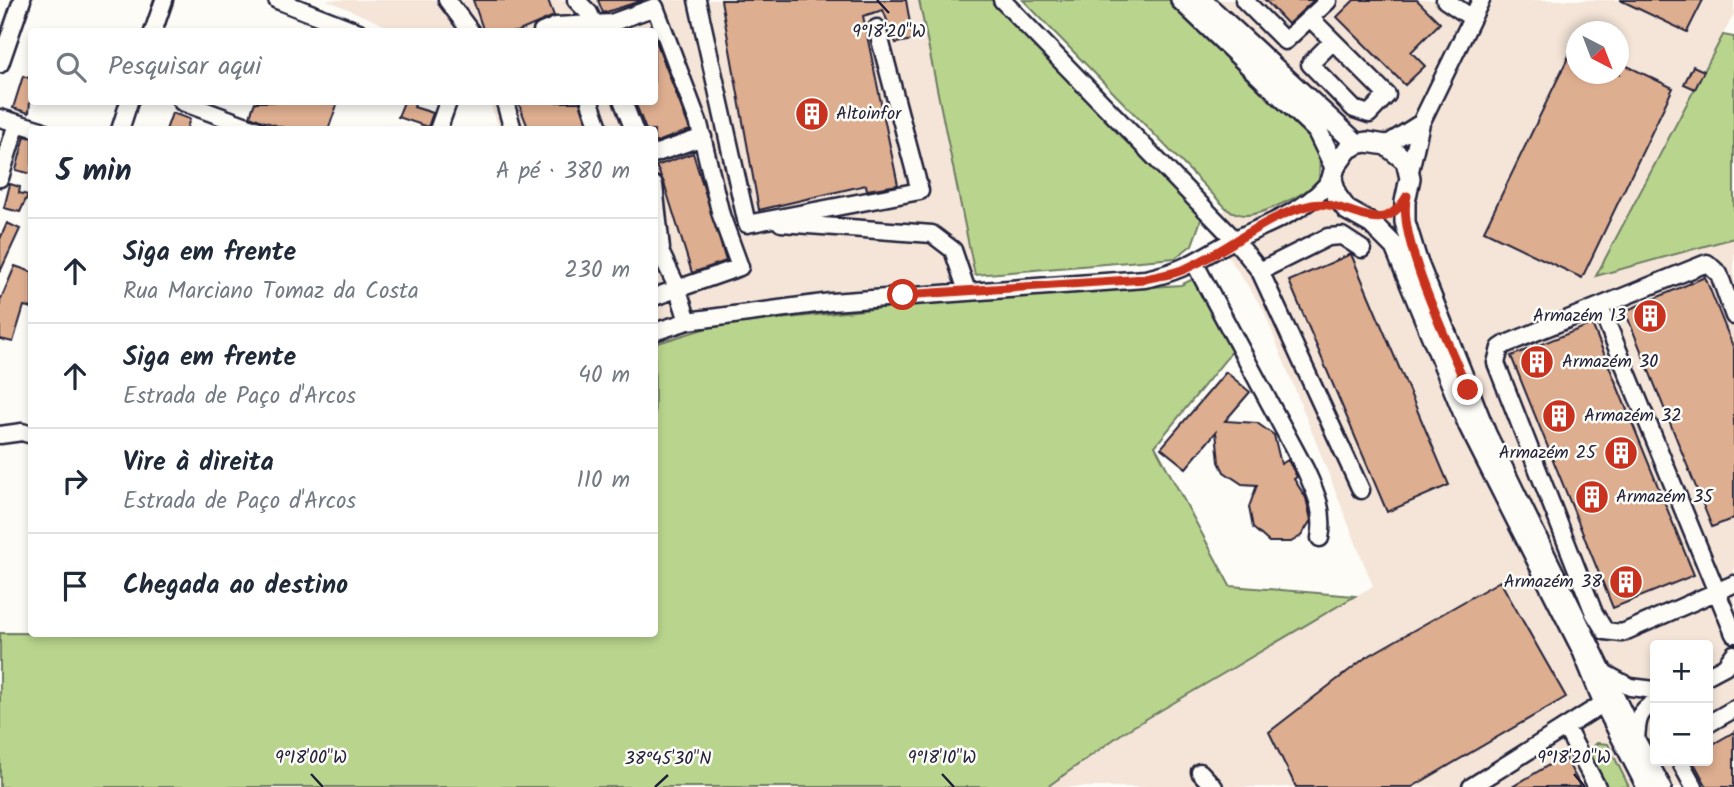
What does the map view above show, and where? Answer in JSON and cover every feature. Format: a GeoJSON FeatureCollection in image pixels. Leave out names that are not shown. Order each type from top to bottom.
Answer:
{"type":"FeatureCollection","features":[{"type":"Feature","properties":{"kind":"main road"},"geometry":{"type":"LineString","coordinates":[[1181,0],[1317,130],[1334,173],[1336,195],[1342,206],[1381,230],[1395,247],[1469,426],[1582,649],[1604,703],[1647,787]]}},
{"type":"Feature","properties":{"kind":"main road"},"geometry":{"type":"LineString","coordinates":[[1201,0],[1357,144]]}},
{"type":"Feature","properties":{"kind":"main road"},"geometry":{"type":"LineString","coordinates":[[1334,173],[1348,149],[1367,142],[1386,145],[1399,153],[1410,171],[1405,212],[1409,240],[1472,401],[1661,787]]}},
{"type":"Feature","properties":{"kind":"main road"},"geometry":{"type":"LineString","coordinates":[[1361,218],[1388,215],[1396,210],[1407,196]]}},
{"type":"Feature","properties":{"kind":"street"},"geometry":{"type":"LineString","coordinates":[[0,64],[22,0]]}},
{"type":"Feature","properties":{"kind":"street"},"geometry":{"type":"LineString","coordinates":[[154,28],[164,0]]}},
{"type":"Feature","properties":{"kind":"street"},"geometry":{"type":"LineString","coordinates":[[277,0],[349,28]]}},
{"type":"Feature","properties":{"kind":"street"},"geometry":{"type":"LineString","coordinates":[[447,0],[468,28]]}},
{"type":"Feature","properties":{"kind":"street"},"geometry":{"type":"LineString","coordinates":[[575,0],[573,28],[597,28],[653,4],[703,137],[721,215],[740,267],[658,295]]}},
{"type":"Feature","properties":{"kind":"street"},"geometry":{"type":"LineString","coordinates":[[575,0],[597,28]]}},
{"type":"Feature","properties":{"kind":"street"},"geometry":{"type":"LineString","coordinates":[[697,0],[747,224],[920,191],[877,28]]}},
{"type":"Feature","properties":{"kind":"street"},"geometry":{"type":"LineString","coordinates":[[1002,0],[1235,240],[1260,271],[1361,490]]}},
{"type":"Feature","properties":{"kind":"street"},"geometry":{"type":"LineString","coordinates":[[1244,0],[1285,41],[1328,0]]}},
{"type":"Feature","properties":{"kind":"street"},"geometry":{"type":"LineString","coordinates":[[1444,0],[1472,18]]}},
{"type":"Feature","properties":{"kind":"street"},"geometry":{"type":"LineString","coordinates":[[1410,171],[1421,123],[1481,0]]}},
{"type":"Feature","properties":{"kind":"street"},"geometry":{"type":"LineString","coordinates":[[1310,18],[1333,41],[1387,96],[1368,114],[1354,108],[1310,64],[1333,41]]}},
{"type":"Feature","properties":{"kind":"street"},"geometry":{"type":"LineString","coordinates":[[121,126],[128,105]]}},
{"type":"Feature","properties":{"kind":"street"},"geometry":{"type":"LineString","coordinates":[[190,105],[247,126]]}},
{"type":"Feature","properties":{"kind":"street"},"geometry":{"type":"LineString","coordinates":[[440,126],[447,105]]}},
{"type":"Feature","properties":{"kind":"street"},"geometry":{"type":"LineString","coordinates":[[506,105],[512,126]]}},
{"type":"Feature","properties":{"kind":"street"},"geometry":{"type":"LineString","coordinates":[[591,105],[599,126]]}},
{"type":"Feature","properties":{"kind":"street"},"geometry":{"type":"LineString","coordinates":[[624,105],[632,126]]}},
{"type":"Feature","properties":{"kind":"street"},"geometry":{"type":"LineString","coordinates":[[0,118],[29,126]]}},
{"type":"Feature","properties":{"kind":"street"},"geometry":{"type":"LineString","coordinates":[[0,178],[17,122]]}},
{"type":"Feature","properties":{"kind":"street"},"geometry":{"type":"LineString","coordinates":[[1386,145],[1421,123]]}},
{"type":"Feature","properties":{"kind":"street"},"geometry":{"type":"LineString","coordinates":[[658,153],[703,137]]}},
{"type":"Feature","properties":{"kind":"street"},"geometry":{"type":"LineString","coordinates":[[658,331],[688,321],[831,302],[1145,279],[1195,264],[1235,240],[1301,208],[1316,198],[1334,173]]}},
{"type":"Feature","properties":{"kind":"street"},"geometry":{"type":"LineString","coordinates":[[1301,208],[1321,204],[1342,206]]}},
{"type":"Feature","properties":{"kind":"street"},"geometry":{"type":"LineString","coordinates":[[768,219],[781,223],[932,234],[954,250],[967,291]]}},
{"type":"Feature","properties":{"kind":"street"},"geometry":{"type":"LineString","coordinates":[[1260,271],[1328,237],[1342,236],[1362,249]]}},
{"type":"Feature","properties":{"kind":"street"},"geometry":{"type":"LineString","coordinates":[[658,244],[688,321]]}},
{"type":"Feature","properties":{"kind":"street"},"geometry":{"type":"LineString","coordinates":[[1734,316],[1719,274],[1707,263],[1506,344],[1497,355],[1496,370],[1594,613],[1605,631],[1622,633],[1734,584]]}},
{"type":"Feature","properties":{"kind":"street"},"geometry":{"type":"LineString","coordinates":[[1195,264],[1305,469],[1318,499],[1323,521],[1320,538]]}},
{"type":"Feature","properties":{"kind":"street"},"geometry":{"type":"LineString","coordinates":[[1600,306],[1734,635]]}},
{"type":"Feature","properties":{"kind":"street"},"geometry":{"type":"LineString","coordinates":[[0,435],[28,434]]}},
{"type":"Feature","properties":{"kind":"street"},"geometry":{"type":"LineString","coordinates":[[1713,672],[1725,666],[1734,654]]}},
{"type":"Feature","properties":{"kind":"street"},"geometry":{"type":"LineString","coordinates":[[1606,674],[1630,687],[1650,689]]}},
{"type":"Feature","properties":{"kind":"street"},"geometry":{"type":"LineString","coordinates":[[1471,787],[1604,703]]}},
{"type":"Feature","properties":{"kind":"street"},"geometry":{"type":"LineString","coordinates":[[1646,752],[1637,719],[1643,709],[1653,703]]}},
{"type":"Feature","properties":{"kind":"street"},"geometry":{"type":"LineString","coordinates":[[1713,721],[1734,709]]}},
{"type":"Feature","properties":{"kind":"street"},"geometry":{"type":"LineString","coordinates":[[1566,728],[1597,787]]}},
{"type":"Feature","properties":{"kind":"street"},"geometry":{"type":"LineString","coordinates":[[1683,766],[1694,787]]}},
{"type":"Feature","properties":{"kind":"street"},"geometry":{"type":"LineString","coordinates":[[1200,772],[1214,787]]}},
{"type":"Feature","properties":{"kind":"shaded area"},"geometry":{"type":"Polygon","coordinates":[[[327,0],[919,0],[975,275],[938,302],[713,326],[658,343],[658,126],[499,126],[490,105],[658,105],[658,28],[391,28],[327,0]]]}},
{"type":"Feature","properties":{"kind":"shaded area"},"geometry":{"type":"Polygon","coordinates":[[[1172,0],[1734,0],[1734,14],[1597,275],[1734,235],[1734,787],[1047,787],[1124,732],[1373,586],[1263,309],[1202,217],[1228,210],[1243,215],[1270,94],[1249,80],[1172,0]]]}},
{"type":"Feature","properties":{"kind":"green space"},"geometry":{"type":"Polygon","coordinates":[[[919,0],[993,0],[1195,204],[1202,217],[1192,245],[1175,258],[975,275],[919,0]]]}},
{"type":"Feature","properties":{"kind":"green space"},"geometry":{"type":"Polygon","coordinates":[[[1023,0],[1172,0],[1248,80],[1270,94],[1313,137],[1320,153],[1319,182],[1294,198],[1262,212],[1245,215],[1228,210],[1023,0]]]}},
{"type":"Feature","properties":{"kind":"green space"},"geometry":{"type":"Polygon","coordinates":[[[1723,35],[1734,37],[1734,238],[1596,276],[1723,35]]]}},
{"type":"Feature","properties":{"kind":"green space"},"geometry":{"type":"Polygon","coordinates":[[[1195,278],[1234,349],[1155,446],[1230,586],[1355,596],[1124,732],[1047,787],[0,787],[0,633],[28,633],[28,637],[658,637],[658,343],[713,326],[938,302],[1181,285],[1195,278]]]}},
{"type":"Feature","properties":{"kind":"green space"},"geometry":{"type":"Polygon","coordinates":[[[1597,743],[1608,744],[1629,787],[1602,787],[1591,762],[1590,750],[1597,743]]]}},
{"type":"Feature","properties":{"kind":"building"},"geometry":{"type":"Polygon","coordinates":[[[473,0],[548,0],[554,16],[526,28],[483,28],[473,0]]]}},
{"type":"Feature","properties":{"kind":"building"},"geometry":{"type":"Polygon","coordinates":[[[598,0],[644,0],[603,13],[598,0]]]}},
{"type":"Feature","properties":{"kind":"building","name":"Altoinfor"},"geometry":{"type":"Polygon","coordinates":[[[721,0],[906,0],[913,40],[896,43],[883,10],[863,16],[898,185],[867,190],[866,185],[759,210],[721,0]]]}},
{"type":"Feature","properties":{"kind":"building"},"geometry":{"type":"Polygon","coordinates":[[[1265,0],[1314,0],[1288,24],[1265,0]]]}},
{"type":"Feature","properties":{"kind":"building"},"geometry":{"type":"Polygon","coordinates":[[[1354,0],[1417,0],[1440,23],[1411,52],[1425,66],[1405,85],[1337,17],[1354,0]]]}},
{"type":"Feature","properties":{"kind":"building"},"geometry":{"type":"Polygon","coordinates":[[[1620,0],[1703,0],[1687,32],[1620,0]]]}},
{"type":"Feature","properties":{"kind":"building"},"geometry":{"type":"Polygon","coordinates":[[[658,46],[690,130],[658,142],[658,126],[644,126],[636,105],[658,105],[658,46]]]}},
{"type":"Feature","properties":{"kind":"building"},"geometry":{"type":"Polygon","coordinates":[[[1566,62],[1566,84],[1629,84],[1629,67],[1673,88],[1582,278],[1484,231],[1566,62]]]}},
{"type":"Feature","properties":{"kind":"building"},"geometry":{"type":"Polygon","coordinates":[[[1693,66],[1704,71],[1695,89],[1684,84],[1693,66]]]}},
{"type":"Feature","properties":{"kind":"building"},"geometry":{"type":"Polygon","coordinates":[[[23,76],[28,78],[29,113],[13,108],[23,76]]]}},
{"type":"Feature","properties":{"kind":"building"},"geometry":{"type":"Polygon","coordinates":[[[254,105],[337,105],[329,126],[278,126],[250,116],[254,105]]]}},
{"type":"Feature","properties":{"kind":"building"},"geometry":{"type":"Polygon","coordinates":[[[403,105],[415,105],[414,107],[433,113],[428,126],[398,117],[403,105]]]}},
{"type":"Feature","properties":{"kind":"building"},"geometry":{"type":"Polygon","coordinates":[[[519,105],[581,105],[588,126],[527,126],[519,105]]]}},
{"type":"Feature","properties":{"kind":"building"},"geometry":{"type":"Polygon","coordinates":[[[172,113],[190,119],[187,126],[167,126],[172,113]]]}},
{"type":"Feature","properties":{"kind":"building"},"geometry":{"type":"Polygon","coordinates":[[[25,136],[28,137],[28,173],[16,170],[25,136]]]}},
{"type":"Feature","properties":{"kind":"building"},"geometry":{"type":"Polygon","coordinates":[[[693,153],[726,261],[692,273],[658,165],[693,153]]]}},
{"type":"Feature","properties":{"kind":"building"},"geometry":{"type":"Polygon","coordinates":[[[10,184],[20,187],[19,193],[28,195],[20,212],[4,208],[10,184]]]}},
{"type":"Feature","properties":{"kind":"building"},"geometry":{"type":"Polygon","coordinates":[[[7,223],[20,229],[0,272],[0,239],[7,223]]]}},
{"type":"Feature","properties":{"kind":"building"},"geometry":{"type":"Polygon","coordinates":[[[1351,254],[1449,485],[1387,512],[1289,281],[1351,254]]]}},
{"type":"Feature","properties":{"kind":"building"},"geometry":{"type":"Polygon","coordinates":[[[15,266],[28,271],[28,307],[24,306],[13,342],[0,339],[0,301],[15,266]]]}},
{"type":"Feature","properties":{"kind":"building"},"geometry":{"type":"Polygon","coordinates":[[[1705,277],[1734,349],[1734,518],[1712,527],[1625,311],[1705,277]]]}},
{"type":"Feature","properties":{"kind":"building"},"geometry":{"type":"Polygon","coordinates":[[[1592,324],[1694,575],[1613,608],[1511,356],[1592,324]]]}},
{"type":"Feature","properties":{"kind":"building"},"geometry":{"type":"Polygon","coordinates":[[[1226,372],[1250,392],[1225,421],[1257,423],[1274,435],[1281,464],[1288,460],[1297,477],[1294,479],[1306,498],[1311,520],[1301,536],[1291,542],[1269,542],[1253,528],[1249,507],[1257,485],[1242,484],[1224,472],[1219,462],[1216,432],[1186,468],[1161,448],[1226,372]]]}},
{"type":"Feature","properties":{"kind":"building"},"geometry":{"type":"Polygon","coordinates":[[[1500,581],[1566,697],[1412,787],[1296,787],[1269,732],[1365,658],[1500,581]]]}},
{"type":"Feature","properties":{"kind":"building"},"geometry":{"type":"Polygon","coordinates":[[[1734,732],[1734,787],[1707,787],[1696,766],[1713,766],[1713,744],[1734,732]]]}},
{"type":"Feature","properties":{"kind":"building"},"geometry":{"type":"Polygon","coordinates":[[[1564,756],[1581,787],[1512,787],[1564,756]]]}},
{"type":"Feature","properties":{"kind":"place","name":"Altoinfor"},"geometry":{"type":"Point","coordinates":[812,114]}},
{"type":"Feature","properties":{"kind":"place","name":"Armazém 13"},"geometry":{"type":"Point","coordinates":[1650,316]}},
{"type":"Feature","properties":{"kind":"place","name":"Armazém 30"},"geometry":{"type":"Point","coordinates":[1537,362]}},
{"type":"Feature","properties":{"kind":"place","name":"Armazém 32"},"geometry":{"type":"Point","coordinates":[1559,416]}},
{"type":"Feature","properties":{"kind":"place","name":"Armazém 25"},"geometry":{"type":"Point","coordinates":[1621,453]}},
{"type":"Feature","properties":{"kind":"place","name":"Armazém 35"},"geometry":{"type":"Point","coordinates":[1592,497]}},
{"type":"Feature","properties":{"kind":"place","name":"Armazém 38"},"geometry":{"type":"Point","coordinates":[1626,582]}},
{"type":"Feature","properties":{"kind":"route"},"geometry":{"type":"LineString","coordinates":[[903,295],[1145,279],[1182,270],[1235,240],[1301,208],[1321,204],[1342,206],[1361,218],[1378,218],[1396,210],[1407,196],[1405,212],[1409,240],[1468,390]]}}]}
